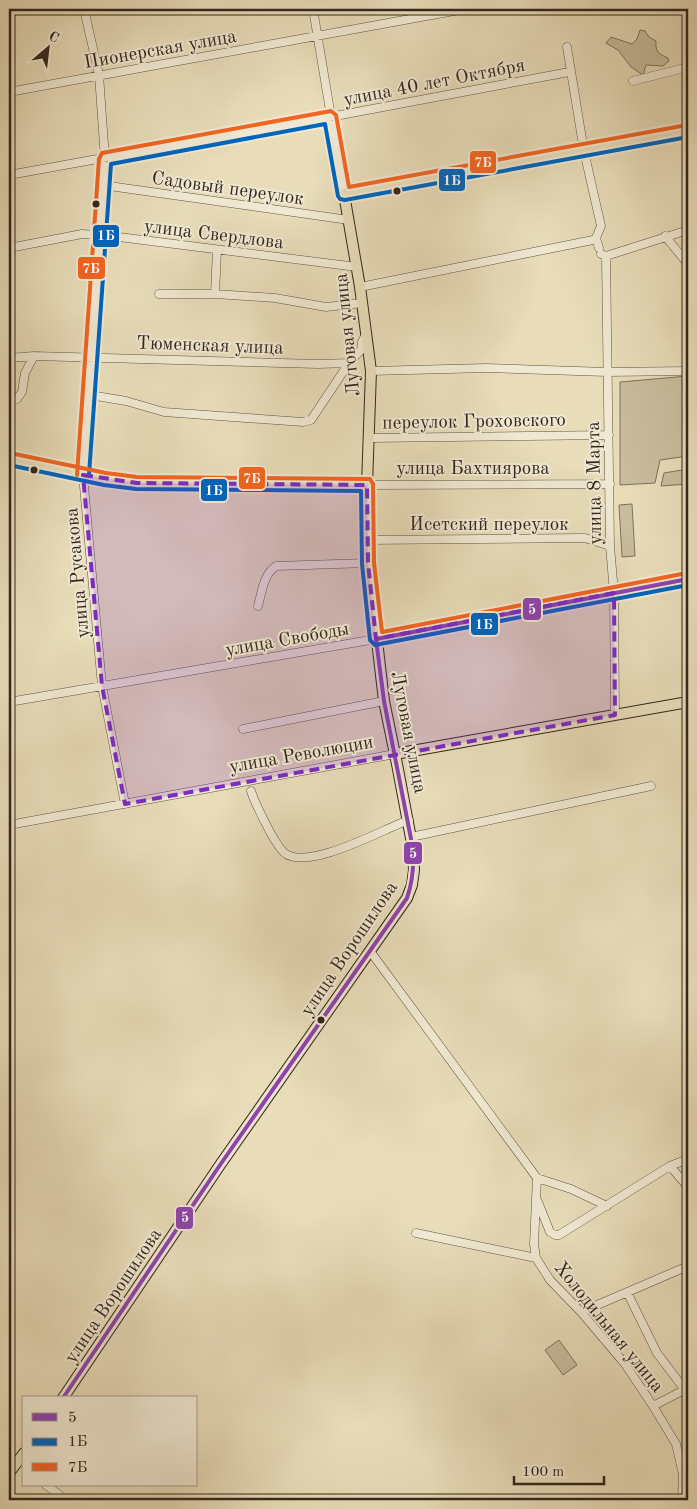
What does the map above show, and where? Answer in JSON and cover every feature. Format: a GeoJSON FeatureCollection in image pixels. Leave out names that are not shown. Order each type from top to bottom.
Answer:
{"type":"FeatureCollection","features":[{"type":"Feature","properties":{"kind":"main road"},"geometry":{"type":"LineString","coordinates":[[344,194],[688,131]]}},
{"type":"Feature","properties":{"kind":"main road","name":"Луговая улица"},"geometry":{"type":"LineString","coordinates":[[344,194],[357,267],[371,371],[367,485],[368,563],[384,701],[411,837]]}},
{"type":"Feature","properties":{"kind":"main road","name":"улица Бахтиярова"},"geometry":{"type":"LineString","coordinates":[[9,459],[83,475],[136,483],[367,485]]}},
{"type":"Feature","properties":{"kind":"main road","name":"улица Революции"},"geometry":{"type":"LineString","coordinates":[[395,754],[688,702]]}},
{"type":"Feature","properties":{"kind":"main road","name":"улица Ворошилова"},"geometry":{"type":"LineString","coordinates":[[65,1396],[220,1165],[407,898],[412,885],[414,870],[411,837]]}},
{"type":"Feature","properties":{"kind":"main road"},"geometry":{"type":"LineString","coordinates":[[9,1473],[20,1465]]}},
{"type":"Feature","properties":{"kind":"street","name":"улица Русакова"},"geometry":{"type":"LineString","coordinates":[[84,9],[99,75],[105,159],[83,475],[102,686],[125,804]]}},
{"type":"Feature","properties":{"kind":"street","name":"Луговая улица"},"geometry":{"type":"LineString","coordinates":[[313,9],[344,194]]}},
{"type":"Feature","properties":{"kind":"street","name":"Пионерская улица"},"geometry":{"type":"LineString","coordinates":[[9,92],[465,9]]}},
{"type":"Feature","properties":{"kind":"street","name":"улица 8 Марта"},"geometry":{"type":"LineString","coordinates":[[567,47],[584,151],[601,226],[596,238],[602,253],[609,435],[610,546],[614,593],[615,715]]}},
{"type":"Feature","properties":{"kind":"street"},"geometry":{"type":"LineString","coordinates":[[633,81],[688,68]]}},
{"type":"Feature","properties":{"kind":"street","name":"улица 40 лет Октября"},"geometry":{"type":"LineString","coordinates":[[9,175],[105,159],[570,72]]}},
{"type":"Feature","properties":{"kind":"street","name":"Садовый переулок"},"geometry":{"type":"LineString","coordinates":[[102,185],[349,220]]}},
{"type":"Feature","properties":{"kind":"street"},"geometry":{"type":"LineString","coordinates":[[602,253],[688,230]]}},
{"type":"Feature","properties":{"kind":"street","name":"улица Свердлова"},"geometry":{"type":"LineString","coordinates":[[9,248],[82,234],[357,267]]}},
{"type":"Feature","properties":{"kind":"street"},"geometry":{"type":"LineString","coordinates":[[665,236],[688,264]]}},
{"type":"Feature","properties":{"kind":"street"},"geometry":{"type":"LineString","coordinates":[[360,287],[596,238]]}},
{"type":"Feature","properties":{"kind":"street"},"geometry":{"type":"LineString","coordinates":[[215,294],[217,250]]}},
{"type":"Feature","properties":{"kind":"street"},"geometry":{"type":"LineString","coordinates":[[159,294],[215,294],[275,298],[326,307],[362,303]]}},
{"type":"Feature","properties":{"kind":"street"},"geometry":{"type":"LineString","coordinates":[[90,395],[126,400],[164,412],[302,422],[310,420],[349,363],[361,350],[366,332]]}},
{"type":"Feature","properties":{"kind":"street"},"geometry":{"type":"LineString","coordinates":[[9,401],[18,399],[22,392],[25,373],[34,356]]}},
{"type":"Feature","properties":{"kind":"street","name":"Тюменская улица"},"geometry":{"type":"LineString","coordinates":[[9,358],[34,356],[318,364],[349,363]]}},
{"type":"Feature","properties":{"kind":"street"},"geometry":{"type":"LineString","coordinates":[[371,371],[486,368],[606,372],[688,371]]}},
{"type":"Feature","properties":{"kind":"street","name":"переулок Гроховского"},"geometry":{"type":"LineString","coordinates":[[370,438],[609,435]]}},
{"type":"Feature","properties":{"kind":"street","name":"улица Бахтиярова"},"geometry":{"type":"LineString","coordinates":[[367,485],[610,484]]}},
{"type":"Feature","properties":{"kind":"street","name":"Исетский переулок"},"geometry":{"type":"LineString","coordinates":[[367,540],[585,538],[610,546]]}},
{"type":"Feature","properties":{"kind":"street"},"geometry":{"type":"LineString","coordinates":[[258,606],[266,576],[276,566],[368,563]]}},
{"type":"Feature","properties":{"kind":"street","name":"улица Свободы"},"geometry":{"type":"LineString","coordinates":[[9,702],[376,639],[688,579]]}},
{"type":"Feature","properties":{"kind":"street"},"geometry":{"type":"LineString","coordinates":[[243,729],[384,701]]}},
{"type":"Feature","properties":{"kind":"street","name":"улица Революции"},"geometry":{"type":"LineString","coordinates":[[9,825],[395,754]]}},
{"type":"Feature","properties":{"kind":"street"},"geometry":{"type":"LineString","coordinates":[[411,837],[652,786]]}},
{"type":"Feature","properties":{"kind":"street"},"geometry":{"type":"LineString","coordinates":[[252,791],[267,827],[285,854],[296,857],[309,857],[351,845],[409,820]]}},
{"type":"Feature","properties":{"kind":"street"},"geometry":{"type":"LineString","coordinates":[[370,951],[537,1178],[571,1189],[606,1206]]}},
{"type":"Feature","properties":{"kind":"street"},"geometry":{"type":"LineString","coordinates":[[536,1196],[547,1228],[554,1235],[559,1235],[670,1166],[688,1159]]}},
{"type":"Feature","properties":{"kind":"street"},"geometry":{"type":"LineString","coordinates":[[670,1166],[688,1187]]}},
{"type":"Feature","properties":{"kind":"street","name":"Холодильная улица"},"geometry":{"type":"LineString","coordinates":[[537,1178],[534,1244],[536,1258],[550,1280],[581,1312],[625,1364],[654,1406],[676,1444],[686,1473],[682,1500]]}},
{"type":"Feature","properties":{"kind":"street"},"geometry":{"type":"LineString","coordinates":[[416,1233],[536,1258]]}},
{"type":"Feature","properties":{"kind":"street"},"geometry":{"type":"LineString","coordinates":[[581,1312],[688,1266]]}},
{"type":"Feature","properties":{"kind":"street"},"geometry":{"type":"LineString","coordinates":[[627,1292],[657,1353],[687,1389],[654,1406]]}},
{"type":"Feature","properties":{"kind":"street"},"geometry":{"type":"LineString","coordinates":[[47,1486],[66,1500]]}},
{"type":"Feature","properties":{"kind":"highlighted area"},"geometry":{"type":"Polygon","coordinates":[[[83,475],[137,483],[367,485],[368,563],[376,639],[614,593],[615,715],[125,804],[102,686],[83,475]]]}},
{"type":"Feature","properties":{"kind":"shaded area"},"geometry":{"type":"Polygon","coordinates":[[[640,30],[645,31],[649,37],[656,41],[658,52],[668,58],[669,61],[663,66],[646,65],[643,75],[631,67],[618,50],[606,43],[611,37],[632,44],[637,39],[640,30]]]}},
{"type":"Feature","properties":{"kind":"shaded area"},"geometry":{"type":"Polygon","coordinates":[[[688,376],[688,456],[660,460],[655,483],[620,485],[620,382],[688,376]]]}},
{"type":"Feature","properties":{"kind":"shaded area"},"geometry":{"type":"Polygon","coordinates":[[[688,469],[688,484],[661,486],[664,473],[688,469]]]}},
{"type":"Feature","properties":{"kind":"shaded area"},"geometry":{"type":"Polygon","coordinates":[[[632,504],[635,556],[622,557],[619,505],[632,504]]]}},
{"type":"Feature","properties":{"kind":"shaded area"},"geometry":{"type":"Polygon","coordinates":[[[559,1340],[577,1365],[563,1375],[545,1350],[559,1340]]]}},
{"type":"Feature","properties":{"kind":"transit line","name":"7Б"},"geometry":{"type":"LineString","coordinates":[[77,475],[99,159],[102,153],[331,111],[336,115],[349,187],[687,125]]}},
{"type":"Feature","properties":{"kind":"transit line","name":"1Б"},"geometry":{"type":"LineString","coordinates":[[89,475],[111,164],[325,124],[338,196],[340,199],[345,200],[688,137]]}},
{"type":"Feature","properties":{"kind":"transit line","name":"7Б"},"geometry":{"type":"LineString","coordinates":[[10,453],[106,473],[137,477],[370,479],[373,484],[374,563],[382,632],[687,573]]}},
{"type":"Feature","properties":{"kind":"transit line","name":"1Б"},"geometry":{"type":"LineString","coordinates":[[9,465],[104,485],[136,489],[361,491],[362,564],[370,640],[375,645],[688,585]]}},
{"type":"Feature","properties":{"kind":"transit line","name":"5"},"geometry":{"type":"LineString","coordinates":[[376,639],[688,579]]}},
{"type":"Feature","properties":{"kind":"transit line","name":"5"},"geometry":{"type":"LineString","coordinates":[[64,1396],[220,1165],[407,898],[413,874],[413,849],[384,701],[376,639]]}}]}
